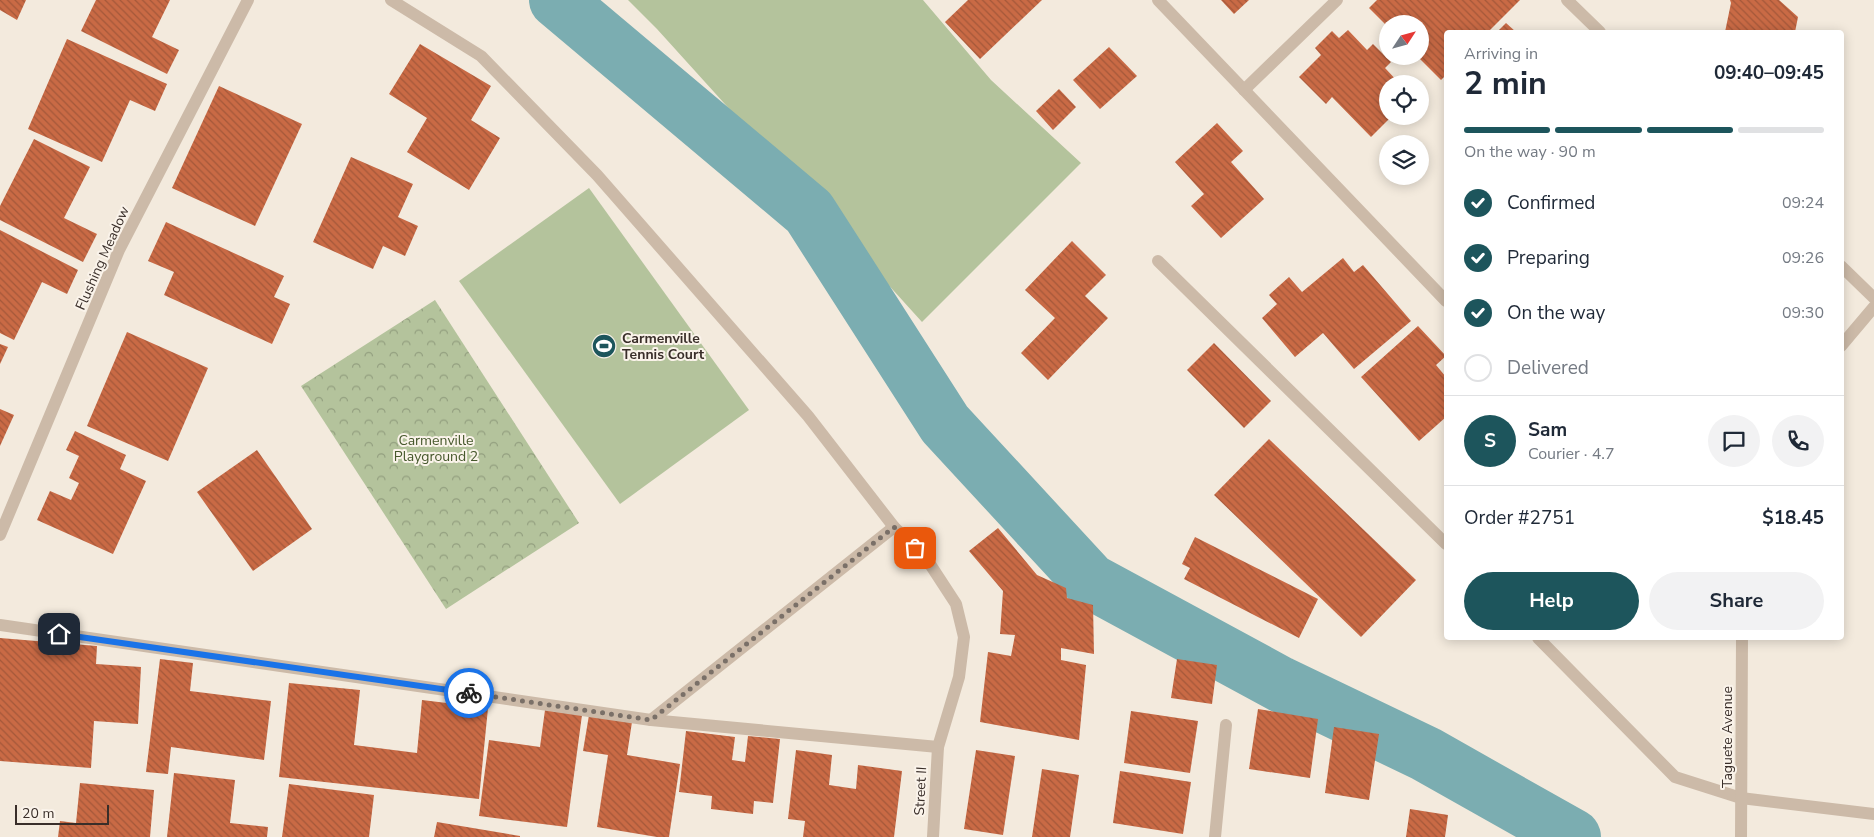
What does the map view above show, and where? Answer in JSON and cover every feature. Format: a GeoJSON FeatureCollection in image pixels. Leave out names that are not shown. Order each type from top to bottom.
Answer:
{"type":"FeatureCollection","features":[{"type":"Feature","properties":{"kind":"street","name":"Flushing Meadow"},"geometry":{"type":"LineString","coordinates":[[0,535],[119,250],[248,0]]}},
{"type":"Feature","properties":{"kind":"street","name":"Street II"},"geometry":{"type":"LineString","coordinates":[[391,0],[481,56],[597,175],[808,416],[894,527],[926,558],[956,604],[964,637],[959,677],[938,747],[933,837]]}},
{"type":"Feature","properties":{"kind":"street"},"geometry":{"type":"LineString","coordinates":[[1158,0],[1444,299]]}},
{"type":"Feature","properties":{"kind":"street"},"geometry":{"type":"LineString","coordinates":[[1244,90],[1337,0]]}},
{"type":"Feature","properties":{"kind":"street"},"geometry":{"type":"LineString","coordinates":[[1567,0],[1598,30]]}},
{"type":"Feature","properties":{"kind":"street"},"geometry":{"type":"LineString","coordinates":[[1158,261],[1444,542]]}},
{"type":"Feature","properties":{"kind":"street"},"geometry":{"type":"LineString","coordinates":[[1844,269],[1874,298]]}},
{"type":"Feature","properties":{"kind":"street"},"geometry":{"type":"LineString","coordinates":[[1844,342],[1874,307]]}},
{"type":"Feature","properties":{"kind":"street"},"geometry":{"type":"LineString","coordinates":[[651,720],[894,527]]}},
{"type":"Feature","properties":{"kind":"street"},"geometry":{"type":"LineString","coordinates":[[0,626],[651,720],[938,747]]}},
{"type":"Feature","properties":{"kind":"street"},"geometry":{"type":"LineString","coordinates":[[1540,640],[1675,777],[1741,798],[1874,814]]}},
{"type":"Feature","properties":{"kind":"street","name":"Taguete Avenue"},"geometry":{"type":"LineString","coordinates":[[1741,837],[1742,640]]}},
{"type":"Feature","properties":{"kind":"street"},"geometry":{"type":"LineString","coordinates":[[1215,837],[1226,725]]}},
{"type":"Feature","properties":{"kind":"green space"},"geometry":{"type":"Polygon","coordinates":[[[628,0],[923,0],[991,80],[1081,163],[922,322],[657,29],[628,0]]]}},
{"type":"Feature","properties":{"kind":"green space","name":"Carmenville Tennis Court"},"geometry":{"type":"Polygon","coordinates":[[[589,188],[749,410],[620,504],[459,281],[589,188]]]}},
{"type":"Feature","properties":{"kind":"green space","name":"Carmenville Playground 2"},"geometry":{"type":"Polygon","coordinates":[[[435,300],[579,523],[446,609],[301,386],[435,300]]]}},
{"type":"Feature","properties":{"kind":"building"},"geometry":{"type":"Polygon","coordinates":[[[0,0],[26,0],[17,20],[0,10],[0,0]]]}},
{"type":"Feature","properties":{"kind":"building"},"geometry":{"type":"Polygon","coordinates":[[[96,0],[170,0],[152,37],[179,50],[167,74],[81,31],[96,0]]]}},
{"type":"Feature","properties":{"kind":"building"},"geometry":{"type":"Polygon","coordinates":[[[968,0],[1042,0],[980,59],[945,22],[968,0]]]}},
{"type":"Feature","properties":{"kind":"building"},"geometry":{"type":"Polygon","coordinates":[[[1221,0],[1249,0],[1234,14],[1221,0]]]}},
{"type":"Feature","properties":{"kind":"building"},"geometry":{"type":"Polygon","coordinates":[[[1377,0],[1520,0],[1490,30],[1444,30],[1444,77],[1441,80],[1426,65],[1429,65],[1429,15],[1379,15],[1379,18],[1369,8],[1377,0]]]}},
{"type":"Feature","properties":{"kind":"building"},"geometry":{"type":"Polygon","coordinates":[[[1730,0],[1779,0],[1798,17],[1795,30],[1725,30],[1730,0]]]}},
{"type":"Feature","properties":{"kind":"building"},"geometry":{"type":"Polygon","coordinates":[[[1506,23],[1514,30],[1499,30],[1506,23]]]}},
{"type":"Feature","properties":{"kind":"building"},"geometry":{"type":"Polygon","coordinates":[[[1348,30],[1367,50],[1373,44],[1379,50],[1379,65],[1388,65],[1385,68],[1392,75],[1379,75],[1379,125],[1383,125],[1371,137],[1332,97],[1326,104],[1299,77],[1321,55],[1315,48],[1332,31],[1339,38],[1348,30]]]}},
{"type":"Feature","properties":{"kind":"building"},"geometry":{"type":"Polygon","coordinates":[[[67,39],[167,84],[155,111],[130,100],[102,162],[28,129],[67,39]]]}},
{"type":"Feature","properties":{"kind":"building"},"geometry":{"type":"Polygon","coordinates":[[[420,44],[491,86],[471,120],[500,138],[469,190],[407,152],[427,118],[389,94],[420,44]]]}},
{"type":"Feature","properties":{"kind":"building"},"geometry":{"type":"Polygon","coordinates":[[[1109,47],[1137,76],[1100,109],[1073,80],[1109,47]]]}},
{"type":"Feature","properties":{"kind":"building"},"geometry":{"type":"Polygon","coordinates":[[[219,86],[302,124],[255,226],[172,188],[219,86]]]}},
{"type":"Feature","properties":{"kind":"building"},"geometry":{"type":"Polygon","coordinates":[[[1059,89],[1076,107],[1053,130],[1036,111],[1059,89]]]}},
{"type":"Feature","properties":{"kind":"building"},"geometry":{"type":"Polygon","coordinates":[[[1217,123],[1243,151],[1231,162],[1264,199],[1221,238],[1191,206],[1204,194],[1175,162],[1217,123]]]}},
{"type":"Feature","properties":{"kind":"building"},"geometry":{"type":"Polygon","coordinates":[[[34,139],[90,167],[64,218],[97,234],[83,262],[0,220],[0,206],[34,139]]]}},
{"type":"Feature","properties":{"kind":"building"},"geometry":{"type":"Polygon","coordinates":[[[351,157],[413,184],[398,217],[418,226],[405,256],[383,246],[373,269],[313,242],[351,157]]]}},
{"type":"Feature","properties":{"kind":"building"},"geometry":{"type":"Polygon","coordinates":[[[166,222],[284,276],[274,297],[290,304],[272,344],[164,295],[174,272],[148,261],[166,222]]]}},
{"type":"Feature","properties":{"kind":"building"},"geometry":{"type":"Polygon","coordinates":[[[0,230],[78,270],[67,294],[42,282],[14,340],[0,333],[0,230]]]}},
{"type":"Feature","properties":{"kind":"building"},"geometry":{"type":"Polygon","coordinates":[[[1072,241],[1106,275],[1085,296],[1108,318],[1048,380],[1021,353],[1055,318],[1025,290],[1072,241]]]}},
{"type":"Feature","properties":{"kind":"building"},"geometry":{"type":"Polygon","coordinates":[[[1343,258],[1354,272],[1363,265],[1411,321],[1354,369],[1323,333],[1295,357],[1262,318],[1277,304],[1269,295],[1289,277],[1302,292],[1343,258]]]}},
{"type":"Feature","properties":{"kind":"building"},"geometry":{"type":"Polygon","coordinates":[[[1418,326],[1444,354],[1444,358],[1436,365],[1444,375],[1444,419],[1419,441],[1361,377],[1418,326]]]}},
{"type":"Feature","properties":{"kind":"building"},"geometry":{"type":"Polygon","coordinates":[[[127,332],[208,368],[168,461],[87,426],[127,332]]]}},
{"type":"Feature","properties":{"kind":"building"},"geometry":{"type":"Polygon","coordinates":[[[1214,343],[1271,401],[1244,428],[1187,370],[1214,343]]]}},
{"type":"Feature","properties":{"kind":"building"},"geometry":{"type":"Polygon","coordinates":[[[0,344],[8,347],[0,364],[0,344]]]}},
{"type":"Feature","properties":{"kind":"building"},"geometry":{"type":"Polygon","coordinates":[[[0,409],[14,415],[0,446],[0,409]]]}},
{"type":"Feature","properties":{"kind":"building"},"geometry":{"type":"Polygon","coordinates":[[[75,431],[126,455],[120,469],[146,481],[113,554],[37,520],[50,491],[71,500],[79,483],[69,478],[79,456],[66,450],[75,431]]]}},
{"type":"Feature","properties":{"kind":"building"},"geometry":{"type":"Polygon","coordinates":[[[1269,439],[1416,580],[1361,637],[1214,495],[1269,439]]]}},
{"type":"Feature","properties":{"kind":"building"},"geometry":{"type":"Polygon","coordinates":[[[257,450],[312,529],[253,571],[197,492],[257,450]]]}},
{"type":"Feature","properties":{"kind":"building"},"geometry":{"type":"Polygon","coordinates":[[[998,528],[1037,575],[1066,588],[1067,598],[1093,605],[1094,654],[1061,648],[1061,660],[1086,665],[1079,740],[980,722],[988,652],[1011,656],[1015,635],[1000,634],[1003,591],[969,551],[998,528]]]}},
{"type":"Feature","properties":{"kind":"building"},"geometry":{"type":"Polygon","coordinates":[[[1195,537],[1318,599],[1299,638],[1184,579],[1190,568],[1182,564],[1195,537]]]}},
{"type":"Feature","properties":{"kind":"building"},"geometry":{"type":"Polygon","coordinates":[[[0,638],[97,646],[96,664],[141,667],[138,724],[94,721],[91,768],[0,761],[0,638]]]}},
{"type":"Feature","properties":{"kind":"building"},"geometry":{"type":"Polygon","coordinates":[[[160,659],[193,663],[190,691],[271,701],[264,760],[171,747],[168,774],[146,772],[160,659]]]}},
{"type":"Feature","properties":{"kind":"building"},"geometry":{"type":"Polygon","coordinates":[[[1177,659],[1217,665],[1212,704],[1171,698],[1177,659]]]}},
{"type":"Feature","properties":{"kind":"building"},"geometry":{"type":"Polygon","coordinates":[[[289,683],[360,690],[354,745],[417,753],[422,700],[488,708],[479,799],[279,777],[289,683]]]}},
{"type":"Feature","properties":{"kind":"building"},"geometry":{"type":"Polygon","coordinates":[[[1258,709],[1318,719],[1310,778],[1249,769],[1258,709]]]}},
{"type":"Feature","properties":{"kind":"building"},"geometry":{"type":"Polygon","coordinates":[[[545,710],[582,715],[567,827],[479,816],[489,740],[540,747],[545,710]]]}},
{"type":"Feature","properties":{"kind":"building"},"geometry":{"type":"Polygon","coordinates":[[[1131,711],[1198,721],[1190,773],[1124,763],[1131,711]]]}},
{"type":"Feature","properties":{"kind":"building"},"geometry":{"type":"Polygon","coordinates":[[[589,715],[632,722],[627,755],[680,764],[669,837],[657,837],[597,827],[608,755],[583,751],[589,715]]]}},
{"type":"Feature","properties":{"kind":"building"},"geometry":{"type":"Polygon","coordinates":[[[1334,727],[1379,734],[1369,800],[1325,793],[1334,727]]]}},
{"type":"Feature","properties":{"kind":"building"},"geometry":{"type":"Polygon","coordinates":[[[686,731],[735,737],[732,760],[745,762],[748,736],[780,739],[773,803],[754,801],[753,814],[711,809],[712,796],[679,792],[686,731]]]}},
{"type":"Feature","properties":{"kind":"building"},"geometry":{"type":"Polygon","coordinates":[[[796,750],[832,755],[829,785],[856,789],[858,765],[902,771],[894,837],[803,837],[805,821],[788,819],[796,750]]]}},
{"type":"Feature","properties":{"kind":"building"},"geometry":{"type":"Polygon","coordinates":[[[976,750],[1015,756],[1003,835],[964,829],[976,750]]]}},
{"type":"Feature","properties":{"kind":"building"},"geometry":{"type":"Polygon","coordinates":[[[1042,769],[1079,775],[1070,837],[1032,837],[1042,769]]]}},
{"type":"Feature","properties":{"kind":"building"},"geometry":{"type":"Polygon","coordinates":[[[1120,771],[1191,782],[1183,834],[1113,823],[1120,771]]]}},
{"type":"Feature","properties":{"kind":"building"},"geometry":{"type":"Polygon","coordinates":[[[174,773],[235,780],[230,823],[268,827],[267,837],[167,837],[174,773]]]}},
{"type":"Feature","properties":{"kind":"building"},"geometry":{"type":"Polygon","coordinates":[[[80,783],[154,790],[150,837],[58,837],[60,821],[76,823],[80,783]]]}},
{"type":"Feature","properties":{"kind":"building"},"geometry":{"type":"Polygon","coordinates":[[[289,784],[374,795],[369,837],[282,837],[289,784]]]}},
{"type":"Feature","properties":{"kind":"building"},"geometry":{"type":"Polygon","coordinates":[[[1410,809],[1448,815],[1445,837],[1406,837],[1410,809]]]}},
{"type":"Feature","properties":{"kind":"building"},"geometry":{"type":"Polygon","coordinates":[[[437,822],[520,836],[520,837],[434,837],[437,822]]]}},
{"type":"Feature","properties":{"kind":"waterway"},"geometry":{"type":"LineString","coordinates":[[557,0],[809,212],[945,424],[1090,581],[1280,684],[1426,754],[1573,837]]}},
{"type":"Feature","properties":{"kind":"way so far"},"geometry":{"type":"LineString","coordinates":[[469,693],[651,720],[894,527],[915,548]]}},
{"type":"Feature","properties":{"kind":"place","name":"Carmenville Tennis Court"},"geometry":{"type":"Point","coordinates":[604,346]}},
{"type":"Feature","properties":{"kind":"route"},"geometry":{"type":"LineString","coordinates":[[59,634],[469,693]]}}]}
